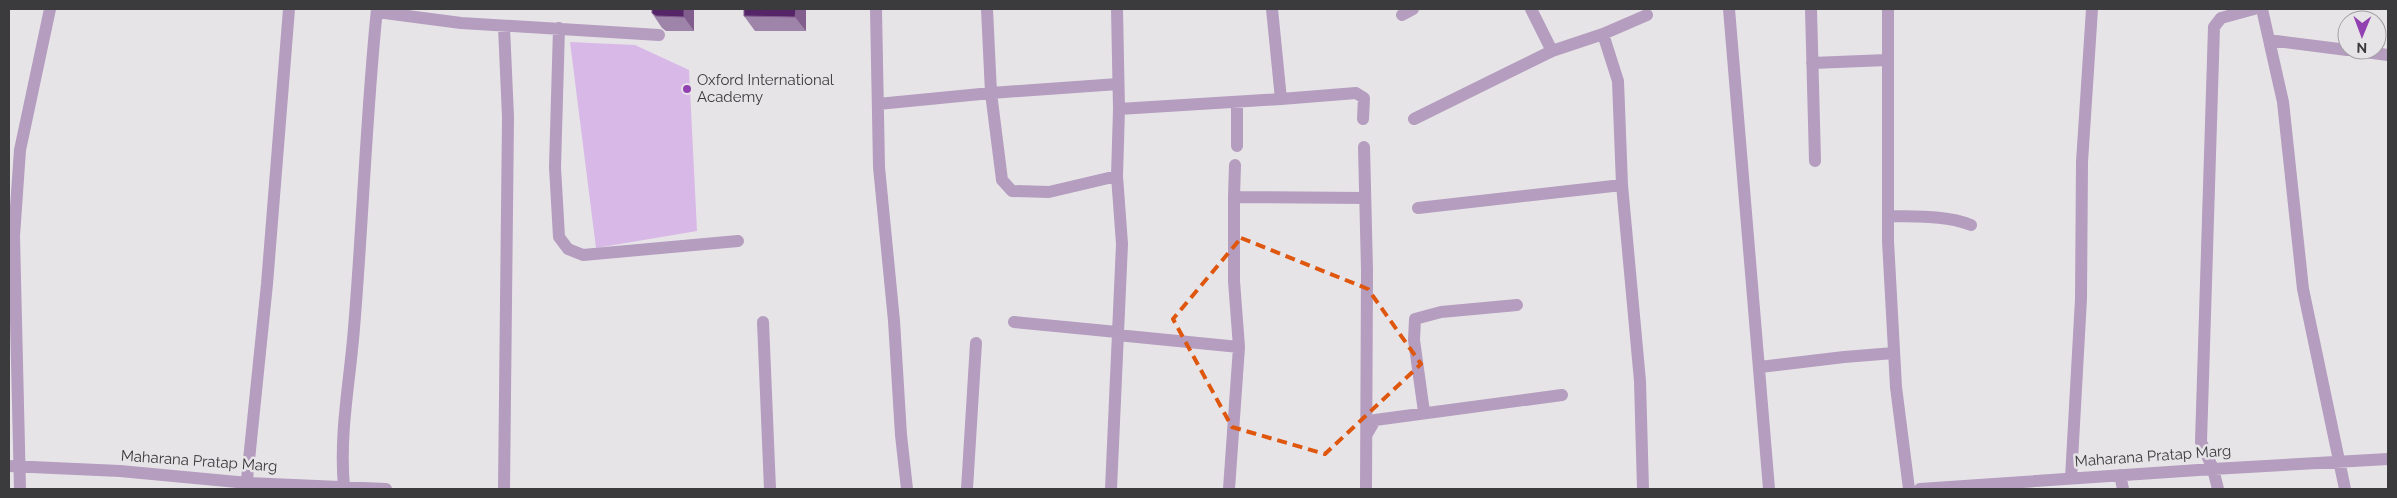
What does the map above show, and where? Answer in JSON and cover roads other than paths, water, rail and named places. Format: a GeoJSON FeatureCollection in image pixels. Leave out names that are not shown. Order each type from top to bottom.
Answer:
{"type":"FeatureCollection","features":[{"type":"Feature","properties":{"kind":"street"},"geometry":{"type":"LineString","coordinates":[[20,489],[15,466],[15,150],[50,9]]}},
{"type":"Feature","properties":{"kind":"street"},"geometry":{"type":"LineString","coordinates":[[247,486],[268,274],[289,9]]}},
{"type":"Feature","properties":{"kind":"street"},"geometry":{"type":"LineString","coordinates":[[876,9],[879,167],[894,321],[901,435],[908,489]]}},
{"type":"Feature","properties":{"kind":"street"},"geometry":{"type":"LineString","coordinates":[[987,9],[991,93],[1002,180],[1012,191],[1049,192],[1117,176]]}},
{"type":"Feature","properties":{"kind":"street"},"geometry":{"type":"LineString","coordinates":[[1111,489],[1122,244],[1117,176],[1119,109],[1117,9]]}},
{"type":"Feature","properties":{"kind":"street"},"geometry":{"type":"LineString","coordinates":[[1272,9],[1281,98]]}},
{"type":"Feature","properties":{"kind":"street"},"geometry":{"type":"LineString","coordinates":[[1531,9],[1552,51]]}},
{"type":"Feature","properties":{"kind":"street"},"geometry":{"type":"LineString","coordinates":[[1729,9],[1739,154],[1760,367],[1769,489]]}},
{"type":"Feature","properties":{"kind":"street"},"geometry":{"type":"LineString","coordinates":[[1812,9],[1815,161]]}},
{"type":"Feature","properties":{"kind":"street"},"geometry":{"type":"LineString","coordinates":[[1888,9],[1888,216],[1896,387],[1909,489]]}},
{"type":"Feature","properties":{"kind":"street"},"geometry":{"type":"LineString","coordinates":[[2071,478],[2081,299],[2082,162],[2092,9]]}},
{"type":"Feature","properties":{"kind":"street"},"geometry":{"type":"LineString","coordinates":[[2218,489],[2214,469],[2201,442],[2214,27],[2221,18],[2254,9]]}},
{"type":"Feature","properties":{"kind":"street"},"geometry":{"type":"LineString","coordinates":[[2262,9],[2283,102],[2303,290],[2345,489]]}},
{"type":"Feature","properties":{"kind":"street"},"geometry":{"type":"LineString","coordinates":[[344,487],[342,456],[354,328],[365,140],[377,10],[461,23],[659,35]]}},
{"type":"Feature","properties":{"kind":"street"},"geometry":{"type":"LineString","coordinates":[[1414,119],[1552,51],[1603,34],[1647,15]]}},
{"type":"Feature","properties":{"kind":"street"},"geometry":{"type":"LineString","coordinates":[[504,26],[508,117],[504,489]]}},
{"type":"Feature","properties":{"kind":"street"},"geometry":{"type":"LineString","coordinates":[[559,28],[555,167],[559,237],[568,249],[583,255],[738,241]]}},
{"type":"Feature","properties":{"kind":"street"},"geometry":{"type":"LineString","coordinates":[[1603,34],[1618,81],[1622,185],[1640,381],[1643,489]]}},
{"type":"Feature","properties":{"kind":"street"},"geometry":{"type":"LineString","coordinates":[[2269,40],[2337,48]]}},
{"type":"Feature","properties":{"kind":"street"},"geometry":{"type":"LineString","coordinates":[[1812,63],[1887,60]]}},
{"type":"Feature","properties":{"kind":"street"},"geometry":{"type":"LineString","coordinates":[[878,104],[991,93],[1118,84]]}},
{"type":"Feature","properties":{"kind":"street"},"geometry":{"type":"LineString","coordinates":[[1119,109],[1237,103],[1356,93],[1364,98],[1363,119]]}},
{"type":"Feature","properties":{"kind":"street"},"geometry":{"type":"LineString","coordinates":[[1237,103],[1237,146]]}},
{"type":"Feature","properties":{"kind":"street"},"geometry":{"type":"LineString","coordinates":[[1364,147],[1367,270],[1366,489]]}},
{"type":"Feature","properties":{"kind":"street"},"geometry":{"type":"LineString","coordinates":[[1229,489],[1239,346],[1234,280],[1235,165]]}},
{"type":"Feature","properties":{"kind":"street"},"geometry":{"type":"LineString","coordinates":[[1418,208],[1622,185]]}},
{"type":"Feature","properties":{"kind":"street"},"geometry":{"type":"LineString","coordinates":[[1234,197],[1365,198]]}},
{"type":"Feature","properties":{"kind":"street"},"geometry":{"type":"LineString","coordinates":[[1888,216],[1925,216],[1958,220],[1971,225]]}},
{"type":"Feature","properties":{"kind":"street"},"geometry":{"type":"LineString","coordinates":[[1424,412],[1414,340],[1415,319],[1441,312],[1517,305]]}},
{"type":"Feature","properties":{"kind":"street"},"geometry":{"type":"LineString","coordinates":[[763,322],[770,489]]}},
{"type":"Feature","properties":{"kind":"street"},"geometry":{"type":"LineString","coordinates":[[1014,322],[1239,346]]}},
{"type":"Feature","properties":{"kind":"street"},"geometry":{"type":"LineString","coordinates":[[967,489],[976,343]]}},
{"type":"Feature","properties":{"kind":"street"},"geometry":{"type":"LineString","coordinates":[[1760,367],[1844,356],[1894,353]]}},
{"type":"Feature","properties":{"kind":"street"},"geometry":{"type":"LineString","coordinates":[[1366,436],[1375,420],[1562,395]]}},
{"type":"Feature","properties":{"kind":"street","name":"Maharana Pratap Marg"},"geometry":{"type":"LineString","coordinates":[[1920,489],[2340,461],[2388,460]]}},
{"type":"Feature","properties":{"kind":"street","name":"Maharana Pratap Marg"},"geometry":{"type":"LineString","coordinates":[[15,466],[120,471],[247,486],[386,489]]}},
{"type":"Feature","properties":{"kind":"street"},"geometry":{"type":"LineString","coordinates":[[2120,475],[2123,489]]}},
{"type":"Feature","properties":{"kind":"place","name":"Oxford International Academy"},"geometry":{"type":"Point","coordinates":[687,89]}}]}
